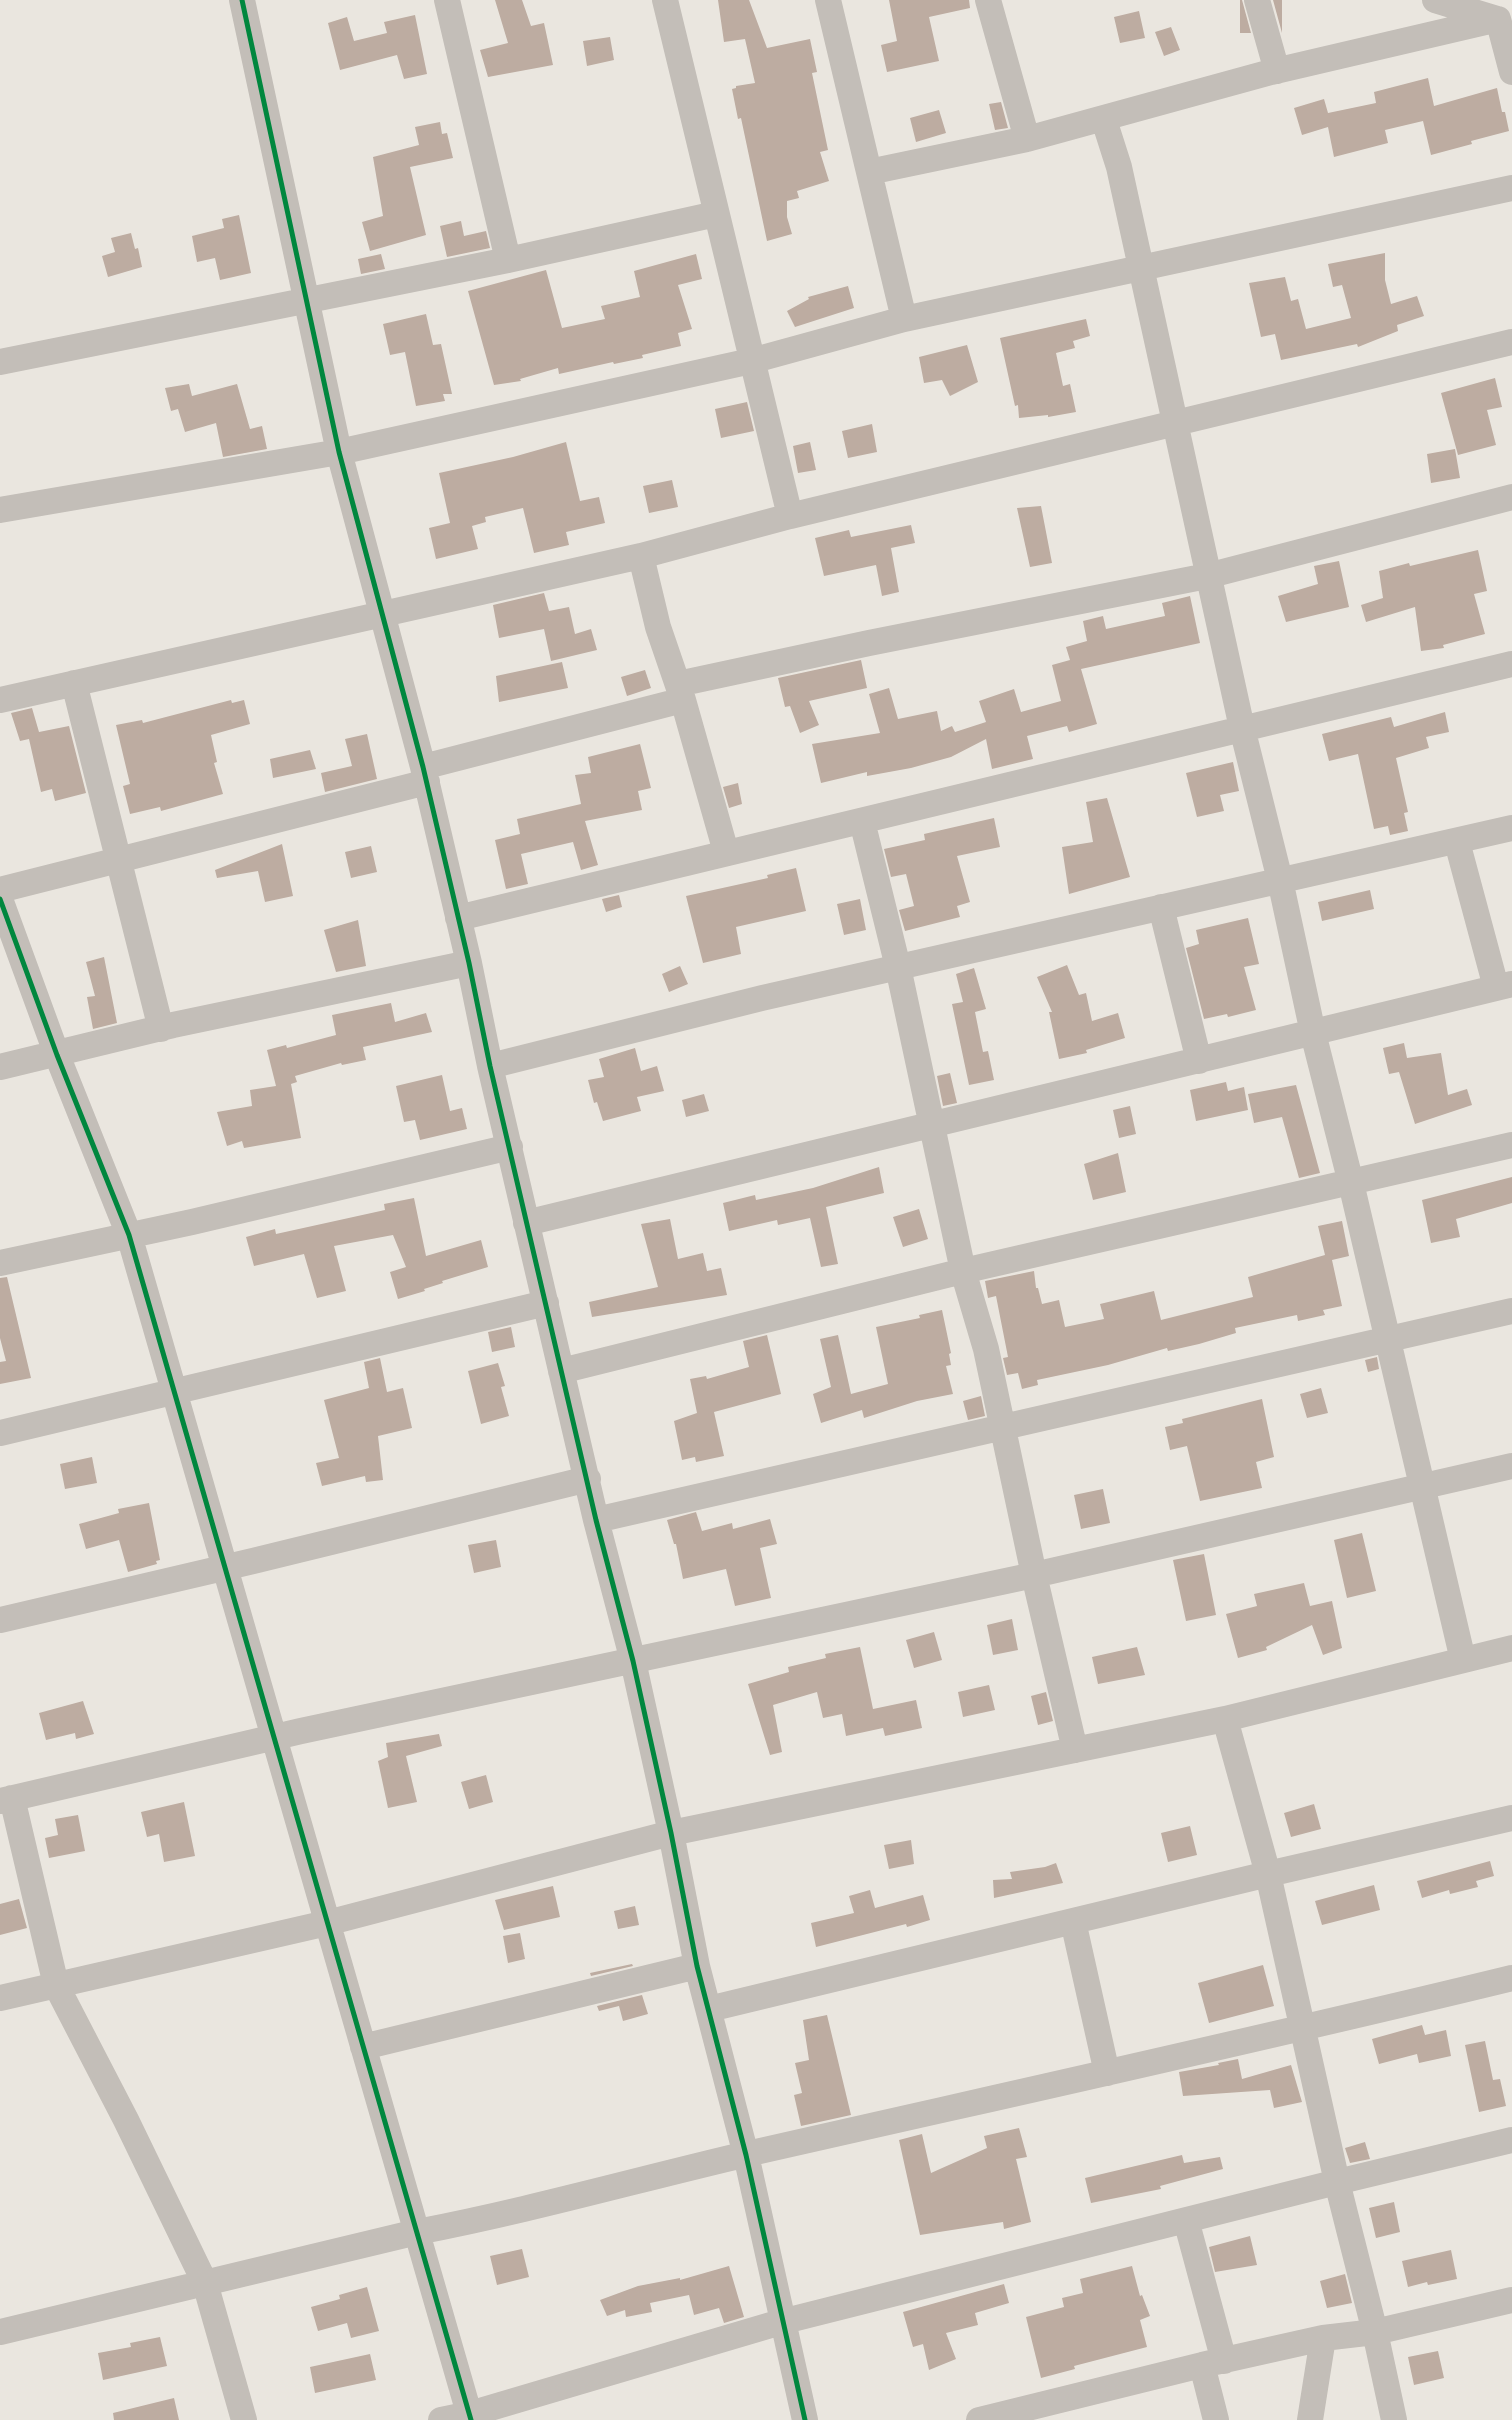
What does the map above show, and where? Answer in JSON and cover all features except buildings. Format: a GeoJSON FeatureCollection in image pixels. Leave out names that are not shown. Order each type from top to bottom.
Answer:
{"type":"FeatureCollection","features":[{"type":"Feature","properties":{"kind":"street"},"geometry":{"type":"LineString","coordinates":[[242,0],[339,452],[380,614],[425,775],[469,963],[490,1066],[526,1223],[596,1520],[633,1662],[672,1833],[698,1966],[746,2155],[804,2420]]}},
{"type":"Feature","properties":{"kind":"street"},"geometry":{"type":"LineString","coordinates":[[447,0],[508,260]]}},
{"type":"Feature","properties":{"kind":"street"},"geometry":{"type":"LineString","coordinates":[[665,0],[790,516]]}},
{"type":"Feature","properties":{"kind":"street"},"geometry":{"type":"LineString","coordinates":[[828,0],[904,319]]}},
{"type":"Feature","properties":{"kind":"street"},"geometry":{"type":"LineString","coordinates":[[988,0],[1026,139]]}},
{"type":"Feature","properties":{"kind":"street"},"geometry":{"type":"LineString","coordinates":[[1258,0],[1277,71]]}},
{"type":"Feature","properties":{"kind":"street"},"geometry":{"type":"LineString","coordinates":[[1435,0],[1505,20]]}},
{"type":"Feature","properties":{"kind":"street"},"geometry":{"type":"LineString","coordinates":[[868,172],[1026,139],[1104,120],[1277,71],[1505,20]]}},
{"type":"Feature","properties":{"kind":"street"},"geometry":{"type":"LineString","coordinates":[[1505,20],[1512,72]]}},
{"type":"Feature","properties":{"kind":"street"},"geometry":{"type":"LineString","coordinates":[[1104,120],[1118,167],[1141,267],[1207,576],[1280,880],[1313,1033],[1351,1183],[1463,1660]]}},
{"type":"Feature","properties":{"kind":"street"},"geometry":{"type":"LineString","coordinates":[[0,510],[339,452],[751,360],[904,319],[1512,188]]}},
{"type":"Feature","properties":{"kind":"street"},"geometry":{"type":"LineString","coordinates":[[0,362],[508,260],[716,214]]}},
{"type":"Feature","properties":{"kind":"street"},"geometry":{"type":"LineString","coordinates":[[0,700],[641,556],[790,516],[1512,342]]}},
{"type":"Feature","properties":{"kind":"street"},"geometry":{"type":"LineString","coordinates":[[0,890],[120,860],[425,775],[680,692],[869,643],[1207,576],[1512,497]]}},
{"type":"Feature","properties":{"kind":"street"},"geometry":{"type":"LineString","coordinates":[[641,556],[658,627],[680,692],[726,852]]}},
{"type":"Feature","properties":{"kind":"street"},"geometry":{"type":"LineString","coordinates":[[458,918],[1512,664]]}},
{"type":"Feature","properties":{"kind":"street"},"geometry":{"type":"LineString","coordinates":[[74,683],[161,1029]]}},
{"type":"Feature","properties":{"kind":"street"},"geometry":{"type":"LineString","coordinates":[[862,821],[898,966],[963,1271],[986,1349],[1034,1575],[1075,1750]]}},
{"type":"Feature","properties":{"kind":"street"},"geometry":{"type":"LineString","coordinates":[[490,1066],[898,966],[1457,842],[1512,828]]}},
{"type":"Feature","properties":{"kind":"street"},"geometry":{"type":"LineString","coordinates":[[526,1223],[933,1126],[1504,985],[1457,842]]}},
{"type":"Feature","properties":{"kind":"street"},"geometry":{"type":"LineString","coordinates":[[0,899],[57,1055],[129,1235],[173,1393],[471,2417]]}},
{"type":"Feature","properties":{"kind":"street"},"geometry":{"type":"LineString","coordinates":[[1161,907],[1199,1061]]}},
{"type":"Feature","properties":{"kind":"street"},"geometry":{"type":"LineString","coordinates":[[0,1068],[161,1029],[469,963]]}},
{"type":"Feature","properties":{"kind":"street"},"geometry":{"type":"LineString","coordinates":[[561,1371],[963,1271],[1512,1145]]}},
{"type":"Feature","properties":{"kind":"street"},"geometry":{"type":"LineString","coordinates":[[0,1263],[510,1147]]}},
{"type":"Feature","properties":{"kind":"street"},"geometry":{"type":"LineString","coordinates":[[0,1433],[546,1303]]}},
{"type":"Feature","properties":{"kind":"street"},"geometry":{"type":"LineString","coordinates":[[596,1520],[1512,1311]]}},
{"type":"Feature","properties":{"kind":"street"},"geometry":{"type":"LineString","coordinates":[[244,2420],[205,2283],[126,2120],[56,1985],[6,1799],[273,1737],[633,1662],[1034,1575],[1512,1466]]}},
{"type":"Feature","properties":{"kind":"street"},"geometry":{"type":"LineString","coordinates":[[0,1620],[588,1480]]}},
{"type":"Feature","properties":{"kind":"street"},"geometry":{"type":"LineString","coordinates":[[0,1998],[327,1923],[672,1833],[1225,1719],[1512,1648]]}},
{"type":"Feature","properties":{"kind":"street"},"geometry":{"type":"LineString","coordinates":[[1225,1719],[1268,1874],[1337,2182],[1375,2332],[1394,2420]]}},
{"type":"Feature","properties":{"kind":"street"},"geometry":{"type":"LineString","coordinates":[[709,2009],[1268,1874],[1512,1818]]}},
{"type":"Feature","properties":{"kind":"street"},"geometry":{"type":"LineString","coordinates":[[1072,1921],[1107,2073]]}},
{"type":"Feature","properties":{"kind":"street"},"geometry":{"type":"LineString","coordinates":[[363,2047],[698,1966]]}},
{"type":"Feature","properties":{"kind":"street"},"geometry":{"type":"LineString","coordinates":[[0,2332],[416,2232],[478,2220],[746,2155],[1304,2029],[1512,1978]]}},
{"type":"Feature","properties":{"kind":"street"},"geometry":{"type":"LineString","coordinates":[[441,2420],[471,2417],[782,2322],[1337,2182],[1512,2140]]}},
{"type":"Feature","properties":{"kind":"street"},"geometry":{"type":"LineString","coordinates":[[1186,2220],[1213,2363],[1216,2420]]}},
{"type":"Feature","properties":{"kind":"street"},"geometry":{"type":"LineString","coordinates":[[979,2420],[1323,2338],[1375,2332],[1512,2300]]}},
{"type":"Feature","properties":{"kind":"street"},"geometry":{"type":"LineString","coordinates":[[1310,2420],[1323,2338]]}},
{"type":"Feature","properties":{"kind":"cycle path"},"geometry":{"type":"LineString","coordinates":[[242,0],[339,452],[423,767],[469,963],[490,1066],[596,1520],[633,1661],[671,1833],[697,1966],[746,2155],[805,2420]]}},
{"type":"Feature","properties":{"kind":"cycle path"},"geometry":{"type":"LineString","coordinates":[[0,899],[57,1055],[129,1235],[471,2420]]}}]}
